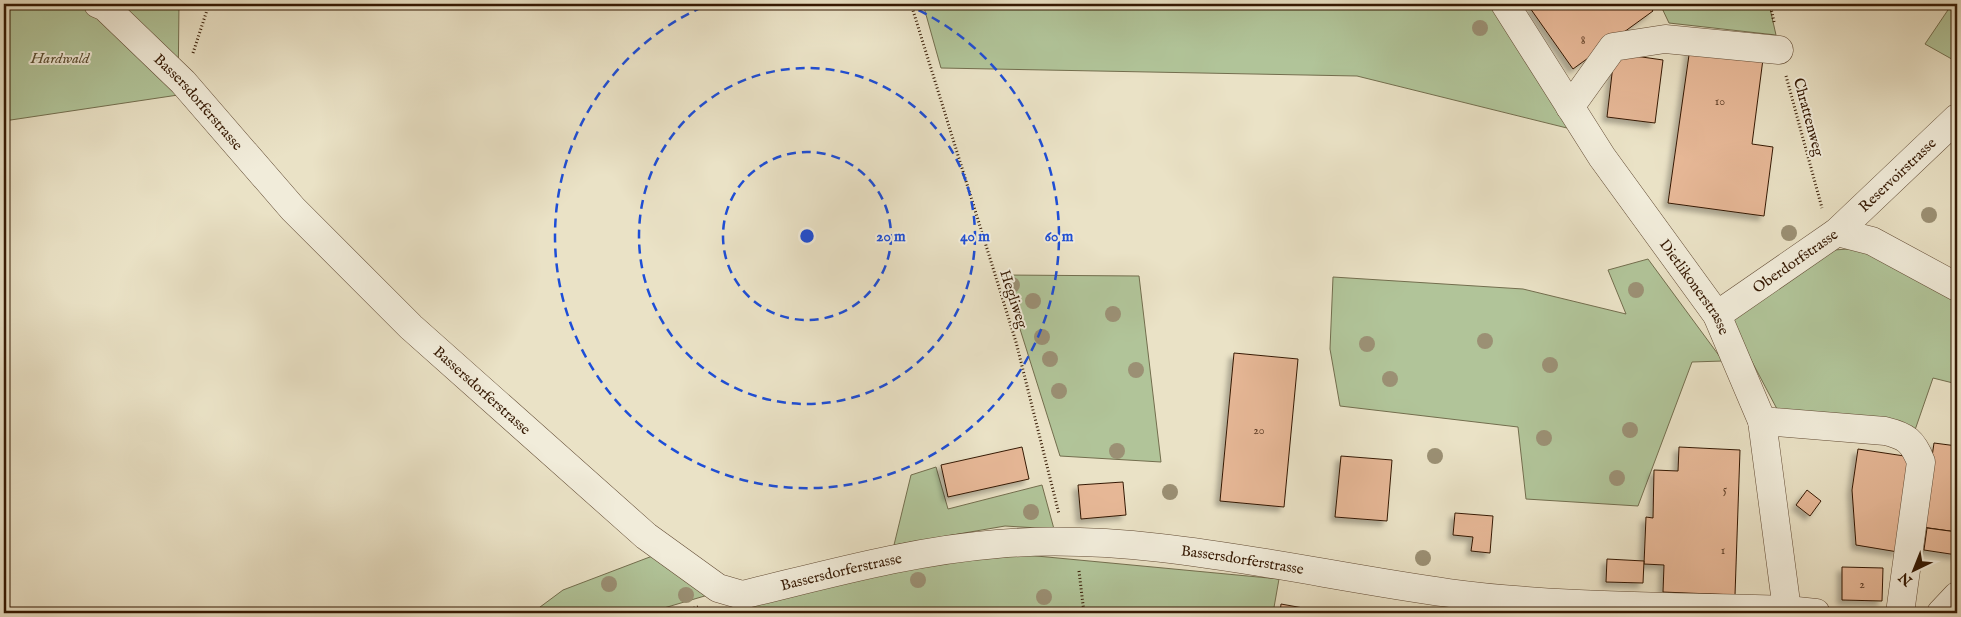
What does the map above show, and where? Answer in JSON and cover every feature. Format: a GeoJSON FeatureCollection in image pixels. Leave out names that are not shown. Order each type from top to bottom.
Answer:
{"type":"FeatureCollection","features":[{"type":"Feature","properties":{"kind":"street","name":"Bassersdorferstrasse"},"geometry":{"type":"LineString","coordinates":[[98,4],[105,7],[183,82],[293,209],[411,327],[646,536],[718,588],[742,595],[897,558],[997,544],[1075,542],[1159,548],[1449,593],[1506,599],[1593,604],[1787,610],[1816,613]]}},
{"type":"Feature","properties":{"kind":"street","name":"Dietlikonerstrasse"},"geometry":{"type":"LineString","coordinates":[[1505,4],[1602,157],[1717,315],[1762,421],[1787,610]]}},
{"type":"Feature","properties":{"kind":"street"},"geometry":{"type":"LineString","coordinates":[[1570,107],[1612,46],[1665,39],[1779,50]]}},
{"type":"Feature","properties":{"kind":"street","name":"Reservoirstrasse"},"geometry":{"type":"LineString","coordinates":[[1837,232],[1957,118]]}},
{"type":"Feature","properties":{"kind":"street","name":"Oberdorfstrasse"},"geometry":{"type":"LineString","coordinates":[[1717,315],[1837,232],[1872,242],[1957,287]]}},
{"type":"Feature","properties":{"kind":"street"},"geometry":{"type":"LineString","coordinates":[[1762,421],[1885,431],[1901,435],[1915,446],[1921,462],[1900,613]]}},
{"type":"Feature","properties":{"kind":"street"},"geometry":{"type":"LineString","coordinates":[[1941,613],[1957,596]]}},
{"type":"Feature","properties":{"kind":"path"},"geometry":{"type":"LineString","coordinates":[[183,82],[209,4]]}},
{"type":"Feature","properties":{"kind":"path","name":"Hegliweg"},"geometry":{"type":"LineString","coordinates":[[911,4],[1016,342],[1059,517],[1075,542]]}},
{"type":"Feature","properties":{"kind":"path","name":"Chrattenweg"},"geometry":{"type":"LineString","coordinates":[[1770,4],[1779,50],[1816,191],[1825,216],[1837,232]]}},
{"type":"Feature","properties":{"kind":"path"},"geometry":{"type":"LineString","coordinates":[[1075,542],[1084,613]]}},
{"type":"Feature","properties":{"kind":"green space","name":"Hardwald"},"geometry":{"type":"Polygon","coordinates":[[[4,4],[179,4],[178,95],[4,121],[4,4]]]}},
{"type":"Feature","properties":{"kind":"green space"},"geometry":{"type":"Polygon","coordinates":[[[923,4],[1493,4],[1571,129],[1357,76],[941,68],[923,4]]]}},
{"type":"Feature","properties":{"kind":"green space"},"geometry":{"type":"Polygon","coordinates":[[[1660,4],[1769,4],[1776,35],[1669,23],[1660,4]]]}},
{"type":"Feature","properties":{"kind":"green space"},"geometry":{"type":"Polygon","coordinates":[[[1952,4],[1957,4],[1957,62],[1925,44],[1952,4]]]}},
{"type":"Feature","properties":{"kind":"green space"},"geometry":{"type":"Polygon","coordinates":[[[1862,248],[1957,300],[1957,384],[1933,378],[1915,430],[1777,409],[1730,320],[1834,250],[1862,248]]]}},
{"type":"Feature","properties":{"kind":"green space"},"geometry":{"type":"Polygon","coordinates":[[[1648,259],[1723,361],[1692,362],[1638,506],[1526,499],[1518,427],[1340,406],[1330,349],[1333,277],[1523,289],[1626,314],[1608,270],[1648,259]]]}},
{"type":"Feature","properties":{"kind":"green space"},"geometry":{"type":"Polygon","coordinates":[[[1003,275],[1139,276],[1161,462],[1060,456],[1003,275]]]}},
{"type":"Feature","properties":{"kind":"green space"},"geometry":{"type":"Polygon","coordinates":[[[936,467],[948,509],[1042,485],[1054,529],[1005,526],[894,545],[911,475],[936,467]]]}},
{"type":"Feature","properties":{"kind":"green space"},"geometry":{"type":"Polygon","coordinates":[[[655,555],[708,595],[647,613],[532,613],[563,590],[655,555]]]}},
{"type":"Feature","properties":{"kind":"green space"},"geometry":{"type":"Polygon","coordinates":[[[1026,555],[1279,579],[1273,613],[721,613],[898,567],[1026,555]]]}},
{"type":"Feature","properties":{"kind":"building"},"geometry":{"type":"Polygon","coordinates":[[[1535,4],[1648,4],[1653,11],[1573,69],[1530,8],[1535,4]]]}},
{"type":"Feature","properties":{"kind":"building"},"geometry":{"type":"Polygon","coordinates":[[[1690,48],[1763,59],[1752,144],[1773,147],[1764,216],[1668,203],[1690,48]]]}},
{"type":"Feature","properties":{"kind":"building"},"geometry":{"type":"Polygon","coordinates":[[[1628,55],[1663,60],[1655,123],[1607,117],[1613,65],[1628,55]]]}},
{"type":"Feature","properties":{"kind":"building"},"geometry":{"type":"Polygon","coordinates":[[[1234,353],[1298,359],[1284,507],[1220,501],[1234,353]]]}},
{"type":"Feature","properties":{"kind":"building"},"geometry":{"type":"Polygon","coordinates":[[[1934,443],[1957,446],[1957,532],[1922,527],[1934,443]]]}},
{"type":"Feature","properties":{"kind":"building"},"geometry":{"type":"Polygon","coordinates":[[[1022,447],[1029,479],[948,497],[941,465],[1022,447]]]}},
{"type":"Feature","properties":{"kind":"building"},"geometry":{"type":"Polygon","coordinates":[[[1679,447],[1740,450],[1735,595],[1663,592],[1664,565],[1644,564],[1646,517],[1653,518],[1654,470],[1678,471],[1679,447]]]}},
{"type":"Feature","properties":{"kind":"building"},"geometry":{"type":"Polygon","coordinates":[[[1858,449],[1911,457],[1898,552],[1856,545],[1852,490],[1858,449]]]}},
{"type":"Feature","properties":{"kind":"building"},"geometry":{"type":"Polygon","coordinates":[[[1341,456],[1392,460],[1387,521],[1335,517],[1341,456]]]}},
{"type":"Feature","properties":{"kind":"building"},"geometry":{"type":"Polygon","coordinates":[[[1123,482],[1126,515],[1081,519],[1078,485],[1123,482]]]}},
{"type":"Feature","properties":{"kind":"building"},"geometry":{"type":"Polygon","coordinates":[[[1807,490],[1821,501],[1810,516],[1796,505],[1807,490]]]}},
{"type":"Feature","properties":{"kind":"building"},"geometry":{"type":"Polygon","coordinates":[[[1455,513],[1493,516],[1490,553],[1471,551],[1473,537],[1453,535],[1455,513]]]}},
{"type":"Feature","properties":{"kind":"building"},"geometry":{"type":"Polygon","coordinates":[[[1927,528],[1957,532],[1957,555],[1924,550],[1927,528]]]}},
{"type":"Feature","properties":{"kind":"building"},"geometry":{"type":"Polygon","coordinates":[[[1607,559],[1644,561],[1643,583],[1606,582],[1607,559]]]}},
{"type":"Feature","properties":{"kind":"building"},"geometry":{"type":"Polygon","coordinates":[[[1842,567],[1883,568],[1882,601],[1842,600],[1842,567]]]}},
{"type":"Feature","properties":{"kind":"building"},"geometry":{"type":"Polygon","coordinates":[[[1281,604],[1331,613],[1280,613],[1281,604]]]}}]}
